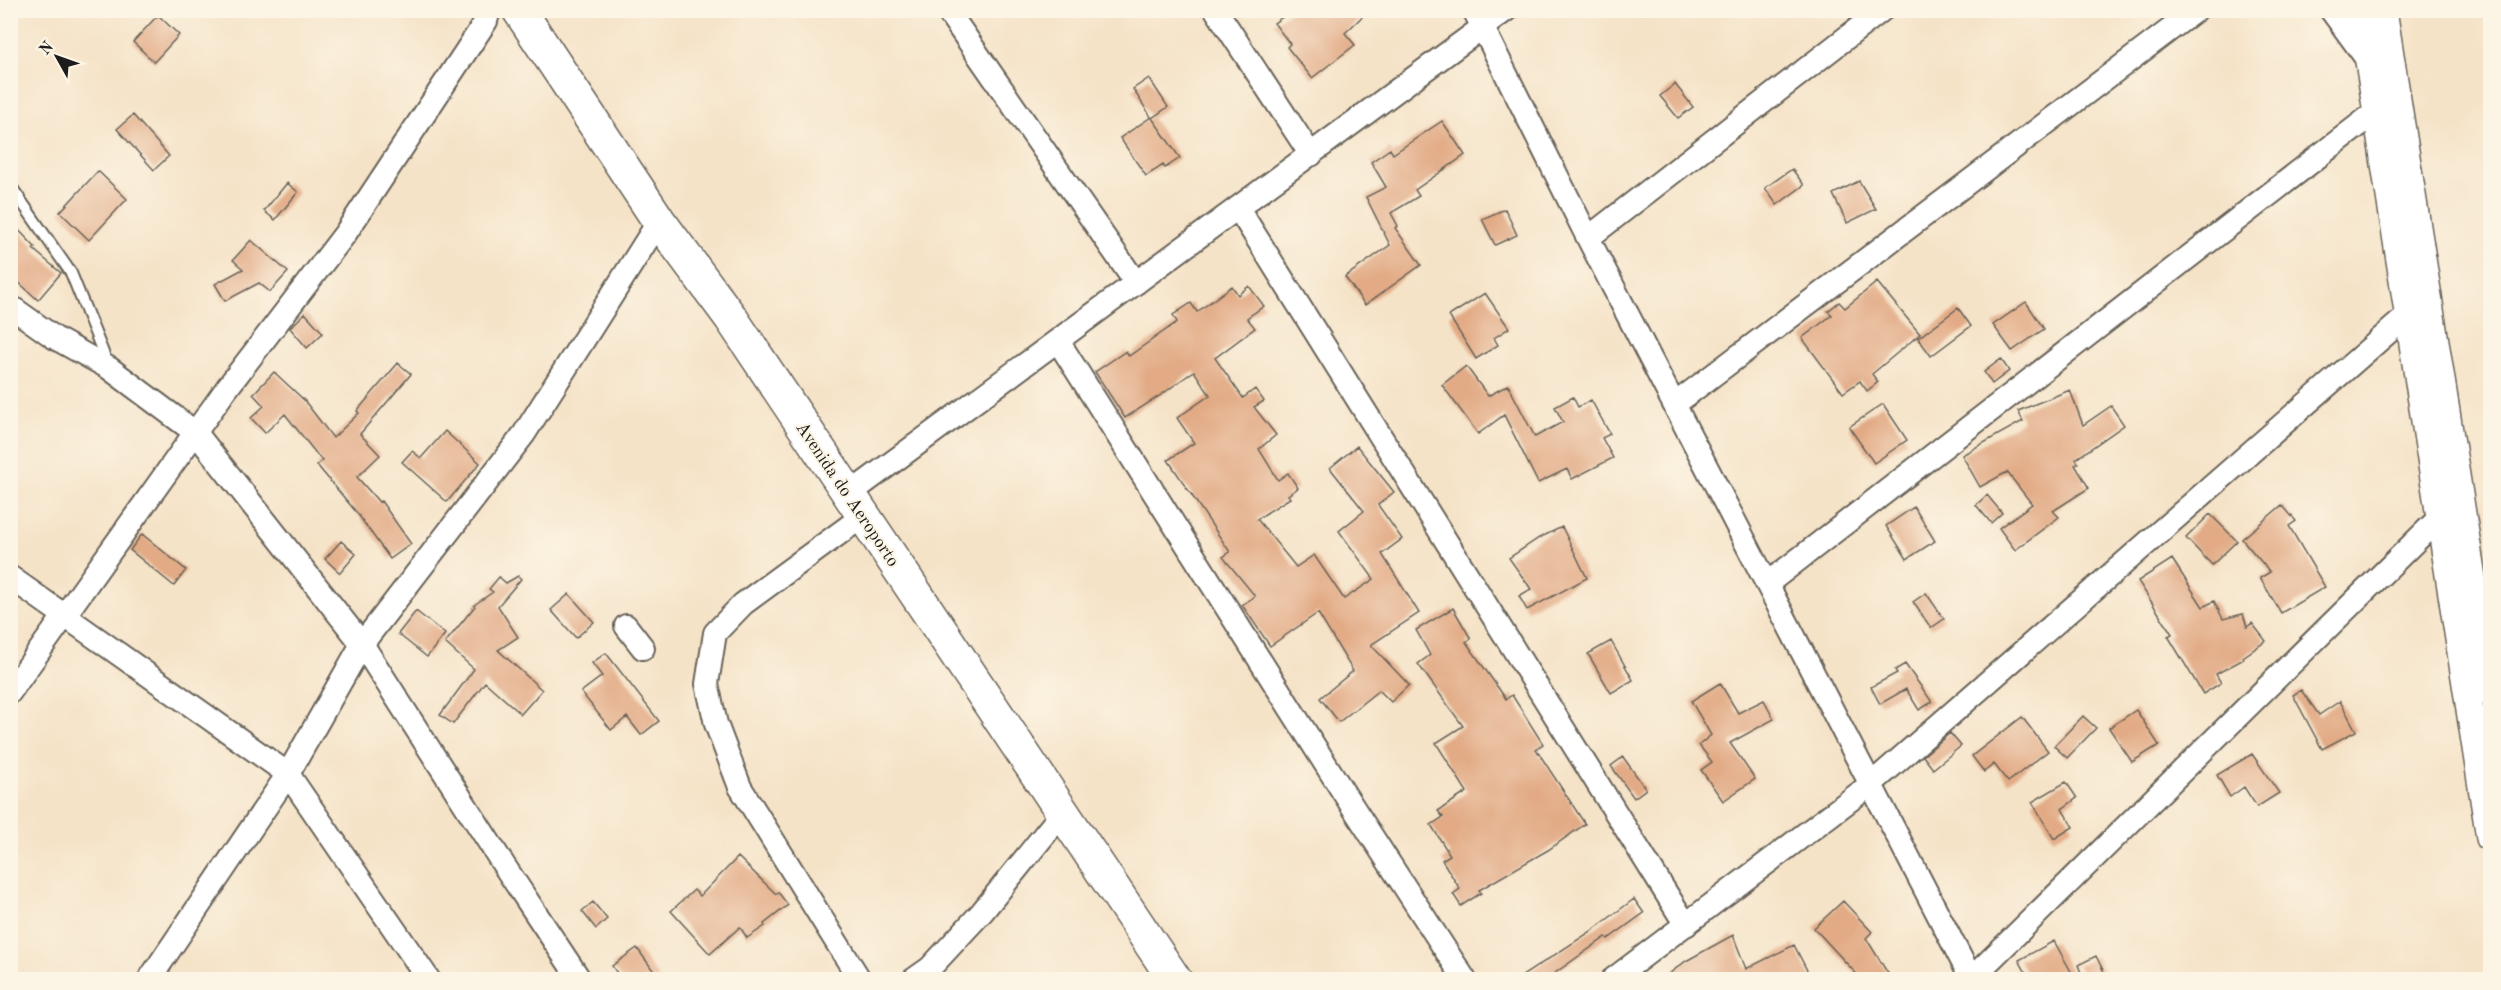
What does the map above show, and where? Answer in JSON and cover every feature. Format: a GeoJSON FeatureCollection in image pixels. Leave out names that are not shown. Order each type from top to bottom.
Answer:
{"type":"FeatureCollection","features":[{"type":"Feature","properties":{"kind":"main road","name":"Avenida do Aeroporto"},"geometry":{"type":"LineString","coordinates":[[519,10],[659,221],[731,318],[1175,980]]}},
{"type":"Feature","properties":{"kind":"street"},"geometry":{"type":"LineString","coordinates":[[10,693],[227,388],[345,234],[486,21],[489,10]]}},
{"type":"Feature","properties":{"kind":"street"},"geometry":{"type":"LineString","coordinates":[[947,10],[1136,283]]}},
{"type":"Feature","properties":{"kind":"street"},"geometry":{"type":"LineString","coordinates":[[1216,10],[1311,155]]}},
{"type":"Feature","properties":{"kind":"street"},"geometry":{"type":"LineString","coordinates":[[860,980],[741,787],[716,724],[707,684],[715,633],[743,604],[856,506],[1058,341],[1311,155],[1479,19],[1506,10]]}},
{"type":"Feature","properties":{"kind":"street"},"geometry":{"type":"LineString","coordinates":[[1588,238],[1882,10]]}},
{"type":"Feature","properties":{"kind":"street"},"geometry":{"type":"LineString","coordinates":[[1675,404],[2196,10]]}},
{"type":"Feature","properties":{"kind":"street"},"geometry":{"type":"LineString","coordinates":[[2331,10],[2370,64]]}},
{"type":"Feature","properties":{"kind":"street"},"geometry":{"type":"LineString","coordinates":[[2361,10],[2408,315],[2490,692]]}},
{"type":"Feature","properties":{"kind":"street"},"geometry":{"type":"LineString","coordinates":[[2383,10],[2451,516],[2490,838]]}},
{"type":"Feature","properties":{"kind":"street"},"geometry":{"type":"LineString","coordinates":[[1479,19],[1588,238],[1971,979],[2451,516]]}},
{"type":"Feature","properties":{"kind":"street"},"geometry":{"type":"LineString","coordinates":[[1768,583],[2377,111]]}},
{"type":"Feature","properties":{"kind":"street"},"geometry":{"type":"LineString","coordinates":[[1238,208],[1686,925]]}},
{"type":"Feature","properties":{"kind":"street"},"geometry":{"type":"LineString","coordinates":[[149,980],[288,774],[362,644],[524,434],[659,221]]}},
{"type":"Feature","properties":{"kind":"street"},"geometry":{"type":"LineString","coordinates":[[10,306],[55,338],[109,368],[196,433],[362,644],[580,980]]}},
{"type":"Feature","properties":{"kind":"street"},"geometry":{"type":"LineString","coordinates":[[1612,980],[1870,785],[2408,315]]}},
{"type":"Feature","properties":{"kind":"street"},"geometry":{"type":"LineString","coordinates":[[1058,341],[1359,817],[1465,980]]}},
{"type":"Feature","properties":{"kind":"street"},"geometry":{"type":"LineString","coordinates":[[10,577],[288,774],[429,980]]}},
{"type":"Feature","properties":{"kind":"street"},"geometry":{"type":"LineString","coordinates":[[626,626],[643,648]]}},
{"type":"Feature","properties":{"kind":"street"},"geometry":{"type":"LineString","coordinates":[[913,980],[930,968],[982,912],[1062,813]]}},
{"type":"Feature","properties":{"kind":"lane"},"geometry":{"type":"LineString","coordinates":[[10,185],[71,273],[109,368]]}},
{"type":"Feature","properties":{"kind":"building"},"geometry":{"type":"Polygon","coordinates":[[[1293,10],[1369,10],[1345,33],[1355,45],[1312,78],[1287,47],[1290,44],[1274,23],[1293,10]]]}},
{"type":"Feature","properties":{"kind":"building"},"geometry":{"type":"Polygon","coordinates":[[[158,15],[179,35],[154,62],[133,42],[158,15]]]}},
{"type":"Feature","properties":{"kind":"building"},"geometry":{"type":"Polygon","coordinates":[[[1149,78],[1168,107],[1152,118],[1180,158],[1165,168],[1163,165],[1146,176],[1120,138],[1151,117],[1133,89],[1149,78]]]}},
{"type":"Feature","properties":{"kind":"building"},"geometry":{"type":"Polygon","coordinates":[[[1675,84],[1693,107],[1678,118],[1660,96],[1675,84]]]}},
{"type":"Feature","properties":{"kind":"building"},"geometry":{"type":"Polygon","coordinates":[[[133,115],[169,156],[154,170],[117,129],[133,115]]]}},
{"type":"Feature","properties":{"kind":"building"},"geometry":{"type":"Polygon","coordinates":[[[1442,121],[1465,155],[1415,190],[1419,196],[1391,213],[1398,226],[1395,228],[1421,265],[1365,305],[1345,277],[1390,245],[1366,197],[1386,187],[1371,162],[1390,149],[1393,154],[1442,121]]]}},
{"type":"Feature","properties":{"kind":"building"},"geometry":{"type":"Polygon","coordinates":[[[1792,169],[1804,185],[1777,205],[1765,188],[1792,169]]]}},
{"type":"Feature","properties":{"kind":"building"},"geometry":{"type":"Polygon","coordinates":[[[98,171],[127,199],[89,240],[60,212],[98,171]]]}},
{"type":"Feature","properties":{"kind":"building"},"geometry":{"type":"Polygon","coordinates":[[[1859,181],[1876,209],[1847,223],[1833,194],[1859,181]]]}},
{"type":"Feature","properties":{"kind":"building"},"geometry":{"type":"Polygon","coordinates":[[[287,183],[298,192],[275,220],[264,211],[287,183]]]}},
{"type":"Feature","properties":{"kind":"building"},"geometry":{"type":"Polygon","coordinates":[[[1505,209],[1517,235],[1495,245],[1482,219],[1505,209]]]}},
{"type":"Feature","properties":{"kind":"building"},"geometry":{"type":"Polygon","coordinates":[[[10,221],[35,247],[33,249],[61,273],[38,300],[15,279],[10,279],[10,221]]]}},
{"type":"Feature","properties":{"kind":"building"},"geometry":{"type":"Polygon","coordinates":[[[251,240],[288,272],[270,292],[259,283],[225,301],[215,284],[243,269],[233,260],[251,240]]]}},
{"type":"Feature","properties":{"kind":"building"},"geometry":{"type":"Polygon","coordinates":[[[1877,282],[1920,334],[1872,374],[1878,382],[1867,391],[1860,381],[1843,393],[1802,338],[1832,315],[1828,311],[1839,302],[1845,308],[1877,282]]]}},
{"type":"Feature","properties":{"kind":"building"},"geometry":{"type":"Polygon","coordinates":[[[1232,286],[1238,295],[1249,286],[1264,306],[1247,318],[1255,328],[1215,358],[1243,398],[1255,389],[1264,401],[1254,407],[1276,435],[1259,449],[1278,480],[1288,473],[1298,488],[1288,495],[1290,498],[1257,519],[1296,567],[1314,555],[1344,599],[1374,579],[1339,531],[1364,511],[1330,468],[1357,446],[1394,492],[1378,505],[1402,539],[1382,554],[1419,613],[1371,645],[1409,685],[1391,702],[1379,690],[1339,722],[1320,698],[1353,671],[1318,613],[1270,646],[1242,605],[1255,596],[1223,557],[1230,552],[1168,460],[1194,443],[1177,418],[1210,395],[1194,371],[1125,418],[1095,372],[1126,351],[1129,356],[1177,322],[1173,315],[1191,303],[1197,312],[1232,286]]]}},
{"type":"Feature","properties":{"kind":"building"},"geometry":{"type":"Polygon","coordinates":[[[1485,293],[1509,328],[1494,338],[1498,345],[1476,359],[1449,316],[1485,293]]]}},
{"type":"Feature","properties":{"kind":"building"},"geometry":{"type":"Polygon","coordinates":[[[2026,302],[2044,329],[2012,351],[1993,325],[2026,302]]]}},
{"type":"Feature","properties":{"kind":"building"},"geometry":{"type":"Polygon","coordinates":[[[1958,308],[1971,326],[1931,356],[1918,338],[1958,308]]]}},
{"type":"Feature","properties":{"kind":"building"},"geometry":{"type":"Polygon","coordinates":[[[305,313],[323,333],[307,348],[290,328],[305,313]]]}},
{"type":"Feature","properties":{"kind":"building"},"geometry":{"type":"Polygon","coordinates":[[[2001,359],[2009,371],[1992,384],[1984,372],[2001,359]]]}},
{"type":"Feature","properties":{"kind":"building"},"geometry":{"type":"Polygon","coordinates":[[[398,363],[411,374],[360,434],[380,455],[357,477],[379,502],[381,501],[411,544],[390,559],[357,513],[317,465],[322,461],[285,414],[265,433],[251,418],[264,406],[253,394],[274,372],[304,400],[333,438],[359,413],[357,411],[398,363]]]}},
{"type":"Feature","properties":{"kind":"building"},"geometry":{"type":"Polygon","coordinates":[[[1466,366],[1488,396],[1508,385],[1535,437],[1563,422],[1555,407],[1573,397],[1578,407],[1591,400],[1610,434],[1602,438],[1613,458],[1572,479],[1567,469],[1538,483],[1504,415],[1478,434],[1442,385],[1466,366]]]}},
{"type":"Feature","properties":{"kind":"building"},"geometry":{"type":"Polygon","coordinates":[[[2070,390],[2083,425],[2111,406],[2124,425],[2076,459],[2078,463],[2075,465],[2089,488],[2053,511],[2059,517],[2015,550],[1999,528],[2032,504],[2007,472],[1980,487],[1962,455],[2023,421],[2018,411],[2070,390]]]}},
{"type":"Feature","properties":{"kind":"building"},"geometry":{"type":"Polygon","coordinates":[[[1883,404],[1907,440],[1874,463],[1849,427],[1883,404]]]}},
{"type":"Feature","properties":{"kind":"building"},"geometry":{"type":"Polygon","coordinates":[[[445,431],[480,463],[447,502],[402,462],[412,451],[421,458],[445,431]]]}},
{"type":"Feature","properties":{"kind":"building"},"geometry":{"type":"Polygon","coordinates":[[[1987,495],[2002,513],[1991,523],[1976,505],[1987,495]]]}},
{"type":"Feature","properties":{"kind":"building"},"geometry":{"type":"Polygon","coordinates":[[[2282,505],[2296,521],[2289,526],[2325,587],[2281,613],[2260,578],[2270,572],[2242,539],[2282,505]]]}},
{"type":"Feature","properties":{"kind":"building"},"geometry":{"type":"Polygon","coordinates":[[[1914,507],[1935,541],[1907,559],[1886,526],[1914,507]]]}},
{"type":"Feature","properties":{"kind":"building"},"geometry":{"type":"Polygon","coordinates":[[[2210,514],[2237,541],[2212,565],[2186,538],[2210,514]]]}},
{"type":"Feature","properties":{"kind":"building"},"geometry":{"type":"Polygon","coordinates":[[[1562,527],[1587,578],[1527,610],[1519,596],[1531,589],[1509,558],[1539,538],[1562,527]]]}},
{"type":"Feature","properties":{"kind":"building"},"geometry":{"type":"Polygon","coordinates":[[[142,534],[186,570],[174,586],[130,550],[142,534]]]}},
{"type":"Feature","properties":{"kind":"building"},"geometry":{"type":"Polygon","coordinates":[[[341,541],[356,554],[340,573],[325,559],[341,541]]]}},
{"type":"Feature","properties":{"kind":"building"},"geometry":{"type":"Polygon","coordinates":[[[2172,559],[2203,607],[2214,601],[2223,619],[2243,614],[2247,627],[2252,623],[2266,641],[2243,657],[2244,659],[2216,674],[2221,683],[2203,694],[2168,636],[2172,634],[2138,581],[2172,559]]]}},
{"type":"Feature","properties":{"kind":"building"},"geometry":{"type":"Polygon","coordinates":[[[518,576],[521,579],[498,606],[518,637],[498,650],[542,690],[521,714],[485,682],[453,724],[440,715],[474,669],[445,643],[474,605],[493,592],[489,589],[499,577],[506,583],[518,576]]]}},
{"type":"Feature","properties":{"kind":"building"},"geometry":{"type":"Polygon","coordinates":[[[1926,593],[1944,619],[1931,628],[1913,602],[1926,593]]]}},
{"type":"Feature","properties":{"kind":"building"},"geometry":{"type":"Polygon","coordinates":[[[569,594],[594,622],[576,638],[551,610],[569,594]]]}},
{"type":"Feature","properties":{"kind":"building"},"geometry":{"type":"Polygon","coordinates":[[[1453,608],[1471,639],[1466,642],[1506,699],[1512,695],[1543,744],[1536,749],[1585,824],[1548,850],[1479,890],[1481,893],[1461,906],[1453,894],[1460,889],[1442,860],[1450,855],[1431,825],[1443,817],[1438,811],[1467,792],[1436,743],[1463,726],[1418,664],[1430,655],[1416,630],[1453,608]]]}},
{"type":"Feature","properties":{"kind":"building"},"geometry":{"type":"Polygon","coordinates":[[[416,611],[445,634],[427,657],[398,634],[416,611]]]}},
{"type":"Feature","properties":{"kind":"building"},"geometry":{"type":"Polygon","coordinates":[[[1611,641],[1633,680],[1611,693],[1588,654],[1611,641]]]}},
{"type":"Feature","properties":{"kind":"building"},"geometry":{"type":"Polygon","coordinates":[[[606,653],[659,721],[641,735],[627,717],[611,730],[581,692],[602,676],[592,663],[606,653]]]}},
{"type":"Feature","properties":{"kind":"building"},"geometry":{"type":"Polygon","coordinates":[[[1905,664],[1932,702],[1919,710],[1906,689],[1880,704],[1871,687],[1897,673],[1895,670],[1905,664]]]}},
{"type":"Feature","properties":{"kind":"building"},"geometry":{"type":"Polygon","coordinates":[[[1720,683],[1738,713],[1764,700],[1774,719],[1730,743],[1755,779],[1723,801],[1701,770],[1712,762],[1699,745],[1711,735],[1691,701],[1720,683]]]}},
{"type":"Feature","properties":{"kind":"building"},"geometry":{"type":"Polygon","coordinates":[[[2301,690],[2319,715],[2340,701],[2356,731],[2322,749],[2293,695],[2301,690]]]}},
{"type":"Feature","properties":{"kind":"building"},"geometry":{"type":"Polygon","coordinates":[[[2136,710],[2159,745],[2132,762],[2109,728],[2136,710]]]}},
{"type":"Feature","properties":{"kind":"building"},"geometry":{"type":"Polygon","coordinates":[[[2083,716],[2096,728],[2067,758],[2054,746],[2083,716]]]}},
{"type":"Feature","properties":{"kind":"building"},"geometry":{"type":"Polygon","coordinates":[[[2022,717],[2048,751],[2008,782],[1994,764],[1984,772],[1972,756],[2022,717]]]}},
{"type":"Feature","properties":{"kind":"building"},"geometry":{"type":"Polygon","coordinates":[[[1950,733],[1961,746],[1933,769],[1923,756],[1950,733]]]}},
{"type":"Feature","properties":{"kind":"building"},"geometry":{"type":"Polygon","coordinates":[[[2252,754],[2279,793],[2257,807],[2244,787],[2230,797],[2217,775],[2252,754]]]}},
{"type":"Feature","properties":{"kind":"building"},"geometry":{"type":"Polygon","coordinates":[[[1623,757],[1646,789],[1634,798],[1611,766],[1623,757]]]}},
{"type":"Feature","properties":{"kind":"building"},"geometry":{"type":"Polygon","coordinates":[[[2066,782],[2077,798],[2062,809],[2073,827],[2054,839],[2032,802],[2066,782]]]}},
{"type":"Feature","properties":{"kind":"building"},"geometry":{"type":"Polygon","coordinates":[[[738,857],[776,894],[778,892],[788,905],[764,924],[765,926],[747,938],[740,927],[710,954],[671,911],[694,890],[700,896],[738,857]]]}},
{"type":"Feature","properties":{"kind":"building"},"geometry":{"type":"Polygon","coordinates":[[[1634,899],[1644,913],[1608,939],[1606,937],[1545,980],[1516,980],[1593,930],[1634,899]]]}},
{"type":"Feature","properties":{"kind":"building"},"geometry":{"type":"Polygon","coordinates":[[[1843,901],[1872,932],[1866,938],[1892,980],[1862,980],[1814,928],[1843,901]]]}},
{"type":"Feature","properties":{"kind":"building"},"geometry":{"type":"Polygon","coordinates":[[[593,902],[607,919],[596,929],[582,911],[593,902]]]}},
{"type":"Feature","properties":{"kind":"building"},"geometry":{"type":"Polygon","coordinates":[[[1733,935],[1746,969],[1794,945],[1812,980],[1661,980],[1686,961],[1733,935]]]}},
{"type":"Feature","properties":{"kind":"building"},"geometry":{"type":"Polygon","coordinates":[[[2054,941],[2073,975],[2065,980],[2030,980],[2019,960],[2054,941]]]}},
{"type":"Feature","properties":{"kind":"building"},"geometry":{"type":"Polygon","coordinates":[[[637,948],[660,980],[622,980],[612,966],[637,948]]]}},
{"type":"Feature","properties":{"kind":"building"},"geometry":{"type":"Polygon","coordinates":[[[2096,956],[2108,980],[2084,980],[2078,965],[2096,956]]]}}]}
